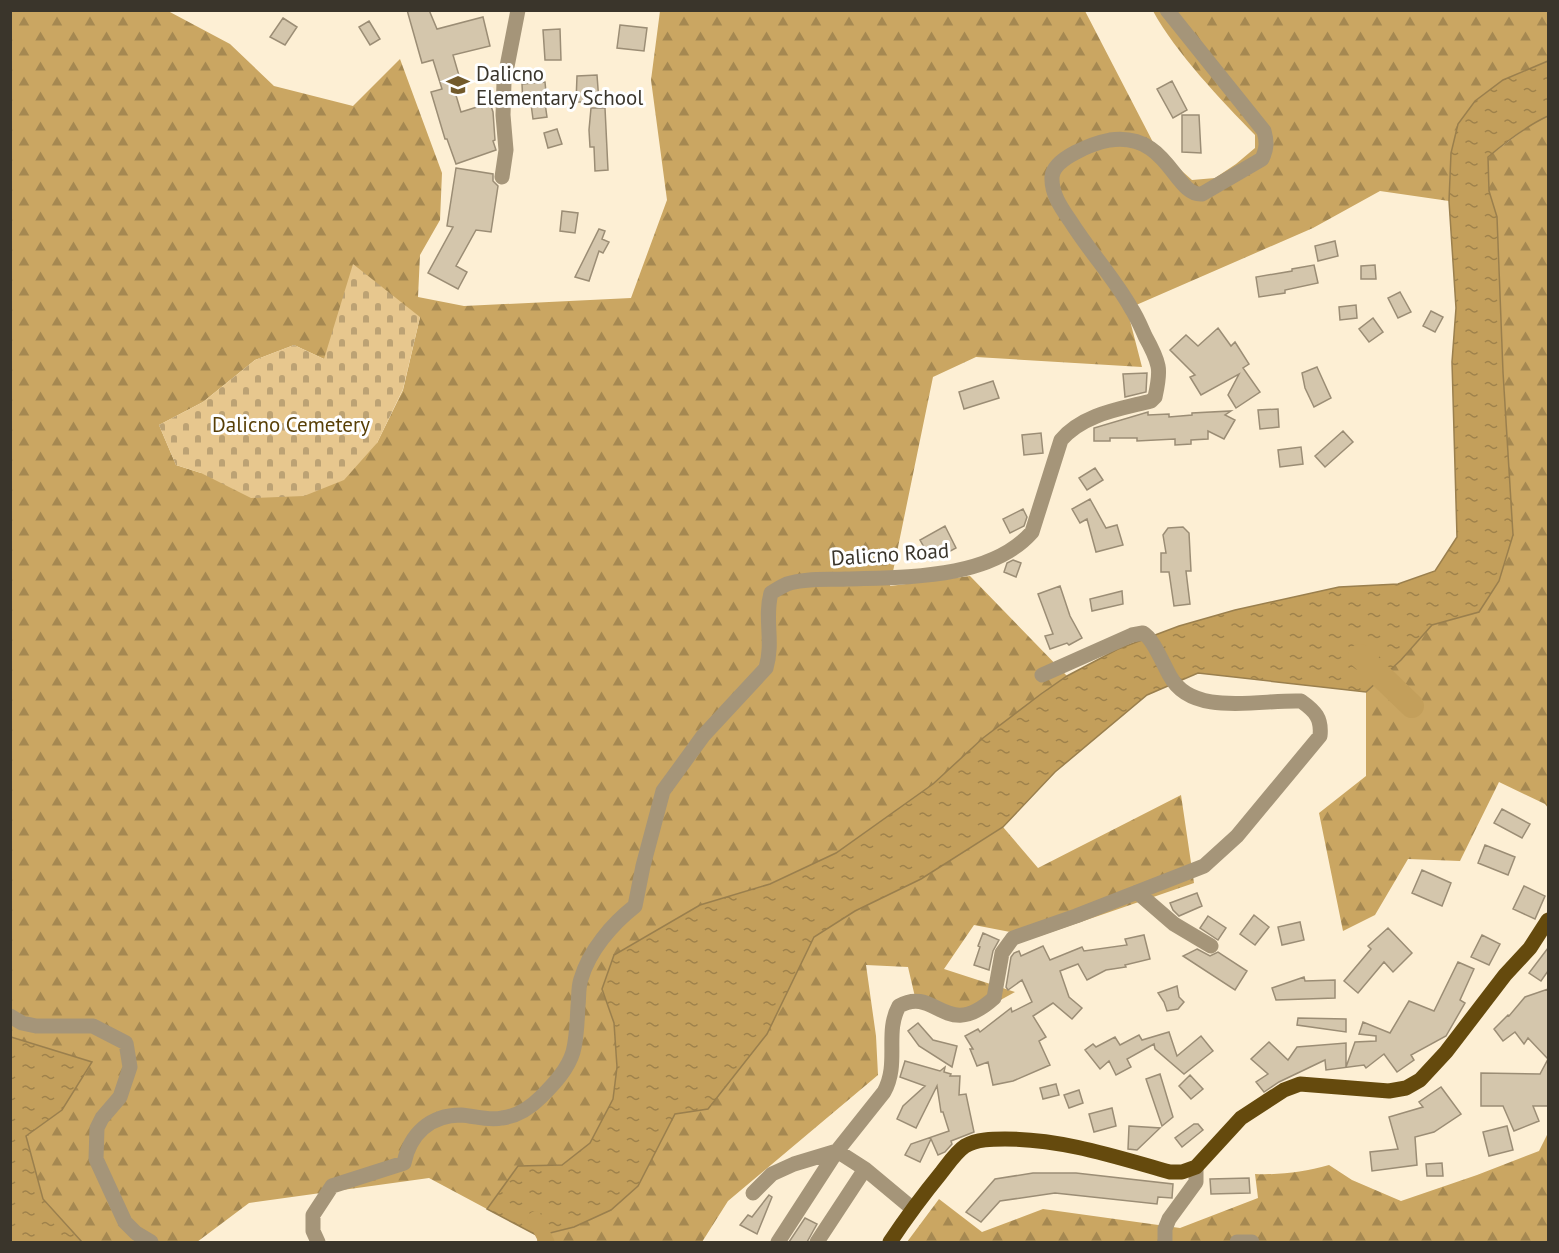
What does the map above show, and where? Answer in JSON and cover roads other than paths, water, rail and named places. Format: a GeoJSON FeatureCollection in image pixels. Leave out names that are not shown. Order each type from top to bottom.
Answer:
{"type":"FeatureCollection","features":[{"type":"Feature","properties":{"kind":"main road"},"geometry":{"type":"LineString","coordinates":[[890,1242],[913,1209],[964,1146],[983,1140],[1028,1139],[1078,1146],[1170,1172],[1182,1172],[1196,1167],[1241,1118],[1284,1090],[1300,1084],[1389,1091],[1406,1088],[1420,1080],[1446,1052],[1504,975],[1530,948],[1548,920]]}},
{"type":"Feature","properties":{"kind":"street"},"geometry":{"type":"LineString","coordinates":[[502,177],[506,150],[503,115],[504,81],[518,10]]}},
{"type":"Feature","properties":{"kind":"street","name":"Dalicno Road"},"geometry":{"type":"LineString","coordinates":[[318,1242],[314,1231],[313,1215],[332,1186],[404,1163],[407,1149],[416,1134],[426,1125],[444,1116],[462,1115],[483,1119],[501,1119],[515,1115],[532,1106],[555,1083],[574,1051],[580,980],[598,944],[617,920],[635,906],[663,791],[703,736],[766,668],[770,643],[767,608],[771,593],[788,583],[805,581],[920,577],[966,568],[1001,556],[1024,542],[1032,532],[1061,440],[1069,431],[1082,422],[1151,401],[1155,397],[1158,366],[1151,348],[1131,307],[1080,237],[1057,200],[1052,175],[1056,166],[1066,157],[1110,140],[1128,140],[1148,146],[1157,152],[1186,187],[1195,194],[1202,194],[1262,159],[1267,140],[1264,131],[1167,10]]}},
{"type":"Feature","properties":{"kind":"street"},"geometry":{"type":"LineString","coordinates":[[778,1242],[837,1152],[890,1082],[893,1022],[899,1006],[913,1000],[925,1002],[952,1016],[974,1013],[994,998],[1002,953],[1013,938],[1204,866],[1237,836],[1320,736],[1319,717],[1301,701],[1224,703],[1200,701],[1186,695],[1173,681],[1150,638],[1143,633],[1132,635],[1042,675]]}},
{"type":"Feature","properties":{"kind":"street"},"geometry":{"type":"LineString","coordinates":[[1137,891],[1174,924],[1211,946]]}},
{"type":"Feature","properties":{"kind":"street"},"geometry":{"type":"LineString","coordinates":[[10,1016],[22,1023],[36,1026],[93,1026],[126,1043],[130,1067],[120,1096],[97,1128],[96,1159],[125,1222],[136,1233],[152,1242]]}},
{"type":"Feature","properties":{"kind":"street"},"geometry":{"type":"LineString","coordinates":[[753,1193],[772,1174],[794,1164],[837,1152],[865,1169],[913,1209]]}},
{"type":"Feature","properties":{"kind":"street"},"geometry":{"type":"LineString","coordinates":[[1165,1242],[1165,1229],[1169,1219],[1196,1182],[1196,1167]]}},
{"type":"Feature","properties":{"kind":"street"},"geometry":{"type":"LineString","coordinates":[[817,1242],[865,1169]]}},
{"type":"Feature","properties":{"kind":"street"},"geometry":{"type":"LineString","coordinates":[[1238,1242],[1252,1242]]}},
{"type":"Feature","properties":{"kind":"water"},"geometry":{"type":"Polygon","coordinates":[[[1548,61],[1548,116],[1517,134],[1488,157],[1489,191],[1497,217],[1513,535],[1499,581],[1479,612],[1432,625],[1401,660],[1366,692],[1198,673],[1147,695],[1055,772],[1003,827],[921,879],[855,911],[814,937],[767,1034],[708,1109],[675,1114],[638,1186],[611,1210],[574,1227],[538,1236],[487,1209],[518,1166],[562,1165],[590,1143],[613,1099],[617,1067],[614,1023],[602,989],[614,955],[700,905],[770,884],[836,853],[933,784],[983,738],[1041,694],[1067,676],[1118,649],[1179,626],[1235,610],[1339,587],[1398,584],[1435,571],[1457,537],[1452,362],[1456,308],[1449,201],[1451,153],[1458,124],[1475,101],[1503,80],[1548,61]]]}},
{"type":"Feature","properties":{"kind":"water"},"geometry":{"type":"Polygon","coordinates":[[[11,1037],[92,1062],[62,1110],[26,1136],[43,1199],[82,1242],[11,1242],[11,1037]]]}},
{"type":"Feature","properties":{"kind":"waterway"},"geometry":{"type":"LineString","coordinates":[[1360,656],[1412,706]]}},
{"type":"Feature","properties":{"kind":"waterway"},"geometry":{"type":"LineString","coordinates":[[535,1219],[547,1242]]}},
{"type":"Feature","properties":{"kind":"place","name":"Dalicno Elementary School"},"geometry":{"type":"Point","coordinates":[458,85]}},
{"type":"Feature","properties":{"kind":"park label","name":"Dalicno Cemetery"},"geometry":{"type":"Point","coordinates":[291,424]}}]}
